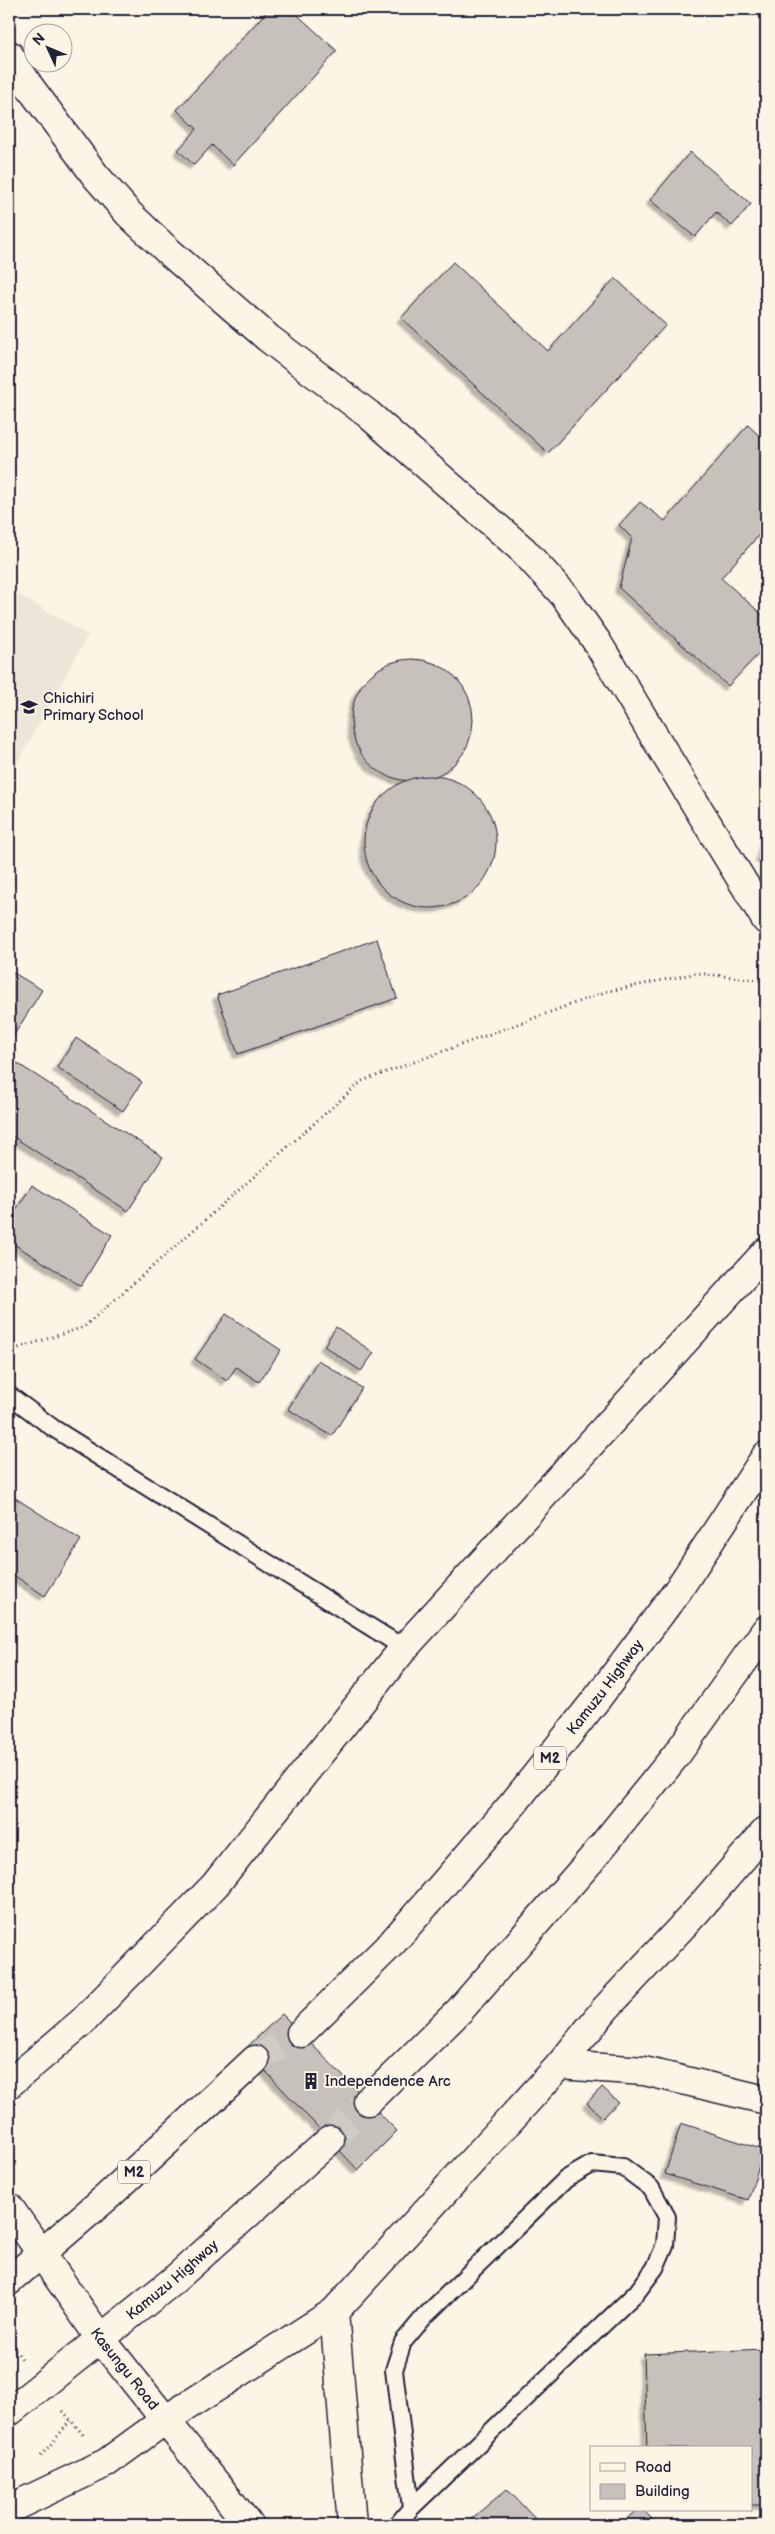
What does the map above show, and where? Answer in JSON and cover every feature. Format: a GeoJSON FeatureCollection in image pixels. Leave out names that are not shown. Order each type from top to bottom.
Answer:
{"type":"FeatureCollection","features":[{"type":"Feature","properties":{"kind":"main road"},"geometry":{"type":"LineString","coordinates":[[9,55],[28,86],[96,175],[136,220],[268,338],[390,434],[523,550],[564,595],[597,642],[766,920]]}},
{"type":"Feature","properties":{"kind":"main road"},"geometry":{"type":"LineString","coordinates":[[9,2084],[82,2022],[215,1886],[404,1648],[766,1252]]}},
{"type":"Feature","properties":{"kind":"main road","name":"Kamuzu Highway"},"geometry":{"type":"LineString","coordinates":[[301,2033],[393,1942],[513,1804],[599,1696],[678,1590],[766,1456]]}},
{"type":"Feature","properties":{"kind":"main road"},"geometry":{"type":"LineString","coordinates":[[368,2102],[460,2010],[591,1860],[677,1754],[766,1630]]}},
{"type":"Feature","properties":{"kind":"main road"},"geometry":{"type":"LineString","coordinates":[[9,2509],[106,2463],[165,2420],[334,2312],[560,2065],[604,2009],[694,1914],[766,1831]]}},
{"type":"Feature","properties":{"kind":"main road","name":"M2"},"geometry":{"type":"LineString","coordinates":[[9,2281],[108,2196],[255,2060]]}},
{"type":"Feature","properties":{"kind":"main road"},"geometry":{"type":"LineString","coordinates":[[560,2065],[644,2071],[766,2100]]}},
{"type":"Feature","properties":{"kind":"main road","name":"Kamuzu Highway"},"geometry":{"type":"LineString","coordinates":[[9,2412],[176,2279],[330,2140]]}},
{"type":"Feature","properties":{"kind":"main road","name":"Kasungu Road"},"geometry":{"type":"LineString","coordinates":[[9,2207],[100,2338],[249,2525]]}},
{"type":"Feature","properties":{"kind":"main road"},"geometry":{"type":"LineString","coordinates":[[334,2312],[352,2525]]}},
{"type":"Feature","properties":{"kind":"lane"},"geometry":{"type":"LineString","coordinates":[[9,1395],[53,1428],[404,1648]]}},
{"type":"Feature","properties":{"kind":"lane"},"geometry":{"type":"LineString","coordinates":[[397,2525],[411,2508],[637,2292],[655,2268],[665,2245],[666,2217],[651,2188],[623,2167],[592,2164],[566,2179],[424,2317],[403,2342],[394,2370],[411,2508]]}},
{"type":"Feature","properties":{"kind":"path"},"geometry":{"type":"LineString","coordinates":[[9,1351],[84,1327],[362,1082],[605,992],[697,973],[766,981]]}},
{"type":"Feature","properties":{"kind":"shaded area","name":"Chichiri Primary School"},"geometry":{"type":"Polygon","coordinates":[[[9,589],[88,635],[9,778],[9,589]]]}},
{"type":"Feature","properties":{"kind":"building"},"geometry":{"type":"Polygon","coordinates":[[[269,9],[291,9],[337,51],[233,165],[212,145],[194,165],[178,150],[197,129],[177,110],[269,9]]]}},
{"type":"Feature","properties":{"kind":"building"},"geometry":{"type":"Polygon","coordinates":[[[690,152],[751,204],[732,226],[716,212],[695,237],[650,200],[690,152]]]}},
{"type":"Feature","properties":{"kind":"building"},"geometry":{"type":"Polygon","coordinates":[[[453,262],[548,351],[615,278],[666,325],[548,453],[401,318],[453,262]]]}},
{"type":"Feature","properties":{"kind":"building"},"geometry":{"type":"Polygon","coordinates":[[[748,425],[766,442],[766,527],[721,578],[766,618],[766,646],[728,686],[619,588],[632,538],[619,525],[640,502],[665,521],[748,425]]]}},
{"type":"Feature","properties":{"kind":"building"},"geometry":{"type":"Polygon","coordinates":[[[412,659],[424,660],[435,664],[446,669],[455,677],[463,686],[468,697],[472,708],[472,732],[468,743],[463,754],[455,763],[446,771],[435,776],[424,780],[412,781],[400,780],[389,776],[378,771],[369,763],[361,754],[356,743],[352,732],[351,720],[352,708],[356,697],[361,686],[369,677],[378,669],[389,664],[400,660],[412,659]]]}},
{"type":"Feature","properties":{"kind":"building"},"geometry":{"type":"Polygon","coordinates":[[[430,776],[443,777],[455,781],[477,795],[491,817],[495,829],[495,855],[491,867],[477,889],[455,903],[443,907],[430,908],[417,907],[405,903],[383,889],[369,867],[365,855],[364,842],[365,829],[369,817],[383,795],[405,781],[417,777],[430,776]]]}},
{"type":"Feature","properties":{"kind":"building"},"geometry":{"type":"Polygon","coordinates":[[[766,831],[766,859],[760,858],[766,831]]]}},
{"type":"Feature","properties":{"kind":"building"},"geometry":{"type":"Polygon","coordinates":[[[377,939],[397,998],[238,1054],[217,995],[377,939]]]}},
{"type":"Feature","properties":{"kind":"building"},"geometry":{"type":"Polygon","coordinates":[[[9,970],[42,990],[9,1043],[9,970]]]}},
{"type":"Feature","properties":{"kind":"building"},"geometry":{"type":"Polygon","coordinates":[[[76,1038],[142,1082],[123,1111],[57,1067],[76,1038]]]}},
{"type":"Feature","properties":{"kind":"building"},"geometry":{"type":"Polygon","coordinates":[[[9,1058],[163,1157],[128,1211],[9,1134],[9,1058]]]}},
{"type":"Feature","properties":{"kind":"building"},"geometry":{"type":"Polygon","coordinates":[[[32,1185],[112,1235],[81,1286],[9,1241],[9,1221],[32,1185]]]}},
{"type":"Feature","properties":{"kind":"building"},"geometry":{"type":"Polygon","coordinates":[[[226,1314],[281,1350],[259,1382],[236,1367],[227,1381],[195,1359],[226,1314]]]}},
{"type":"Feature","properties":{"kind":"building"},"geometry":{"type":"Polygon","coordinates":[[[336,1327],[374,1353],[361,1371],[324,1346],[336,1327]]]}},
{"type":"Feature","properties":{"kind":"building"},"geometry":{"type":"Polygon","coordinates":[[[318,1360],[362,1388],[332,1436],[288,1409],[318,1360]]]}},
{"type":"Feature","properties":{"kind":"building"},"geometry":{"type":"Polygon","coordinates":[[[9,1494],[81,1540],[45,1596],[9,1572],[9,1494]]]}},
{"type":"Feature","properties":{"kind":"building","name":"Independence Arc"},"geometry":{"type":"Polygon","coordinates":[[[282,2014],[397,2131],[358,2170],[255,2060],[242,2052],[282,2014]]]}},
{"type":"Feature","properties":{"kind":"building"},"geometry":{"type":"Polygon","coordinates":[[[602,2087],[618,2102],[603,2118],[587,2103],[602,2087]]]}},
{"type":"Feature","properties":{"kind":"building"},"geometry":{"type":"Polygon","coordinates":[[[681,2123],[764,2150],[748,2200],[665,2174],[681,2123]]]}},
{"type":"Feature","properties":{"kind":"building"},"geometry":{"type":"Polygon","coordinates":[[[766,2349],[766,2505],[752,2505],[752,2446],[647,2446],[644,2354],[766,2349]]]}},
{"type":"Feature","properties":{"kind":"building"},"geometry":{"type":"Polygon","coordinates":[[[507,2489],[541,2525],[464,2525],[507,2489]]]}},
{"type":"Feature","properties":{"kind":"building"},"geometry":{"type":"Polygon","coordinates":[[[634,2512],[645,2512],[658,2525],[625,2525],[623,2523],[634,2512]]]}},
{"type":"Feature","properties":{"kind":"tunnel"},"geometry":{"type":"LineString","coordinates":[[255,2060],[301,2033]]}},
{"type":"Feature","properties":{"kind":"tunnel"},"geometry":{"type":"LineString","coordinates":[[330,2140],[368,2101]]}},
{"type":"Feature","properties":{"kind":"place","name":"Chichiri Primary School"},"geometry":{"type":"Point","coordinates":[29,707]}},
{"type":"Feature","properties":{"kind":"place","name":"Independence Arc"},"geometry":{"type":"Point","coordinates":[311,2081]}}]}
